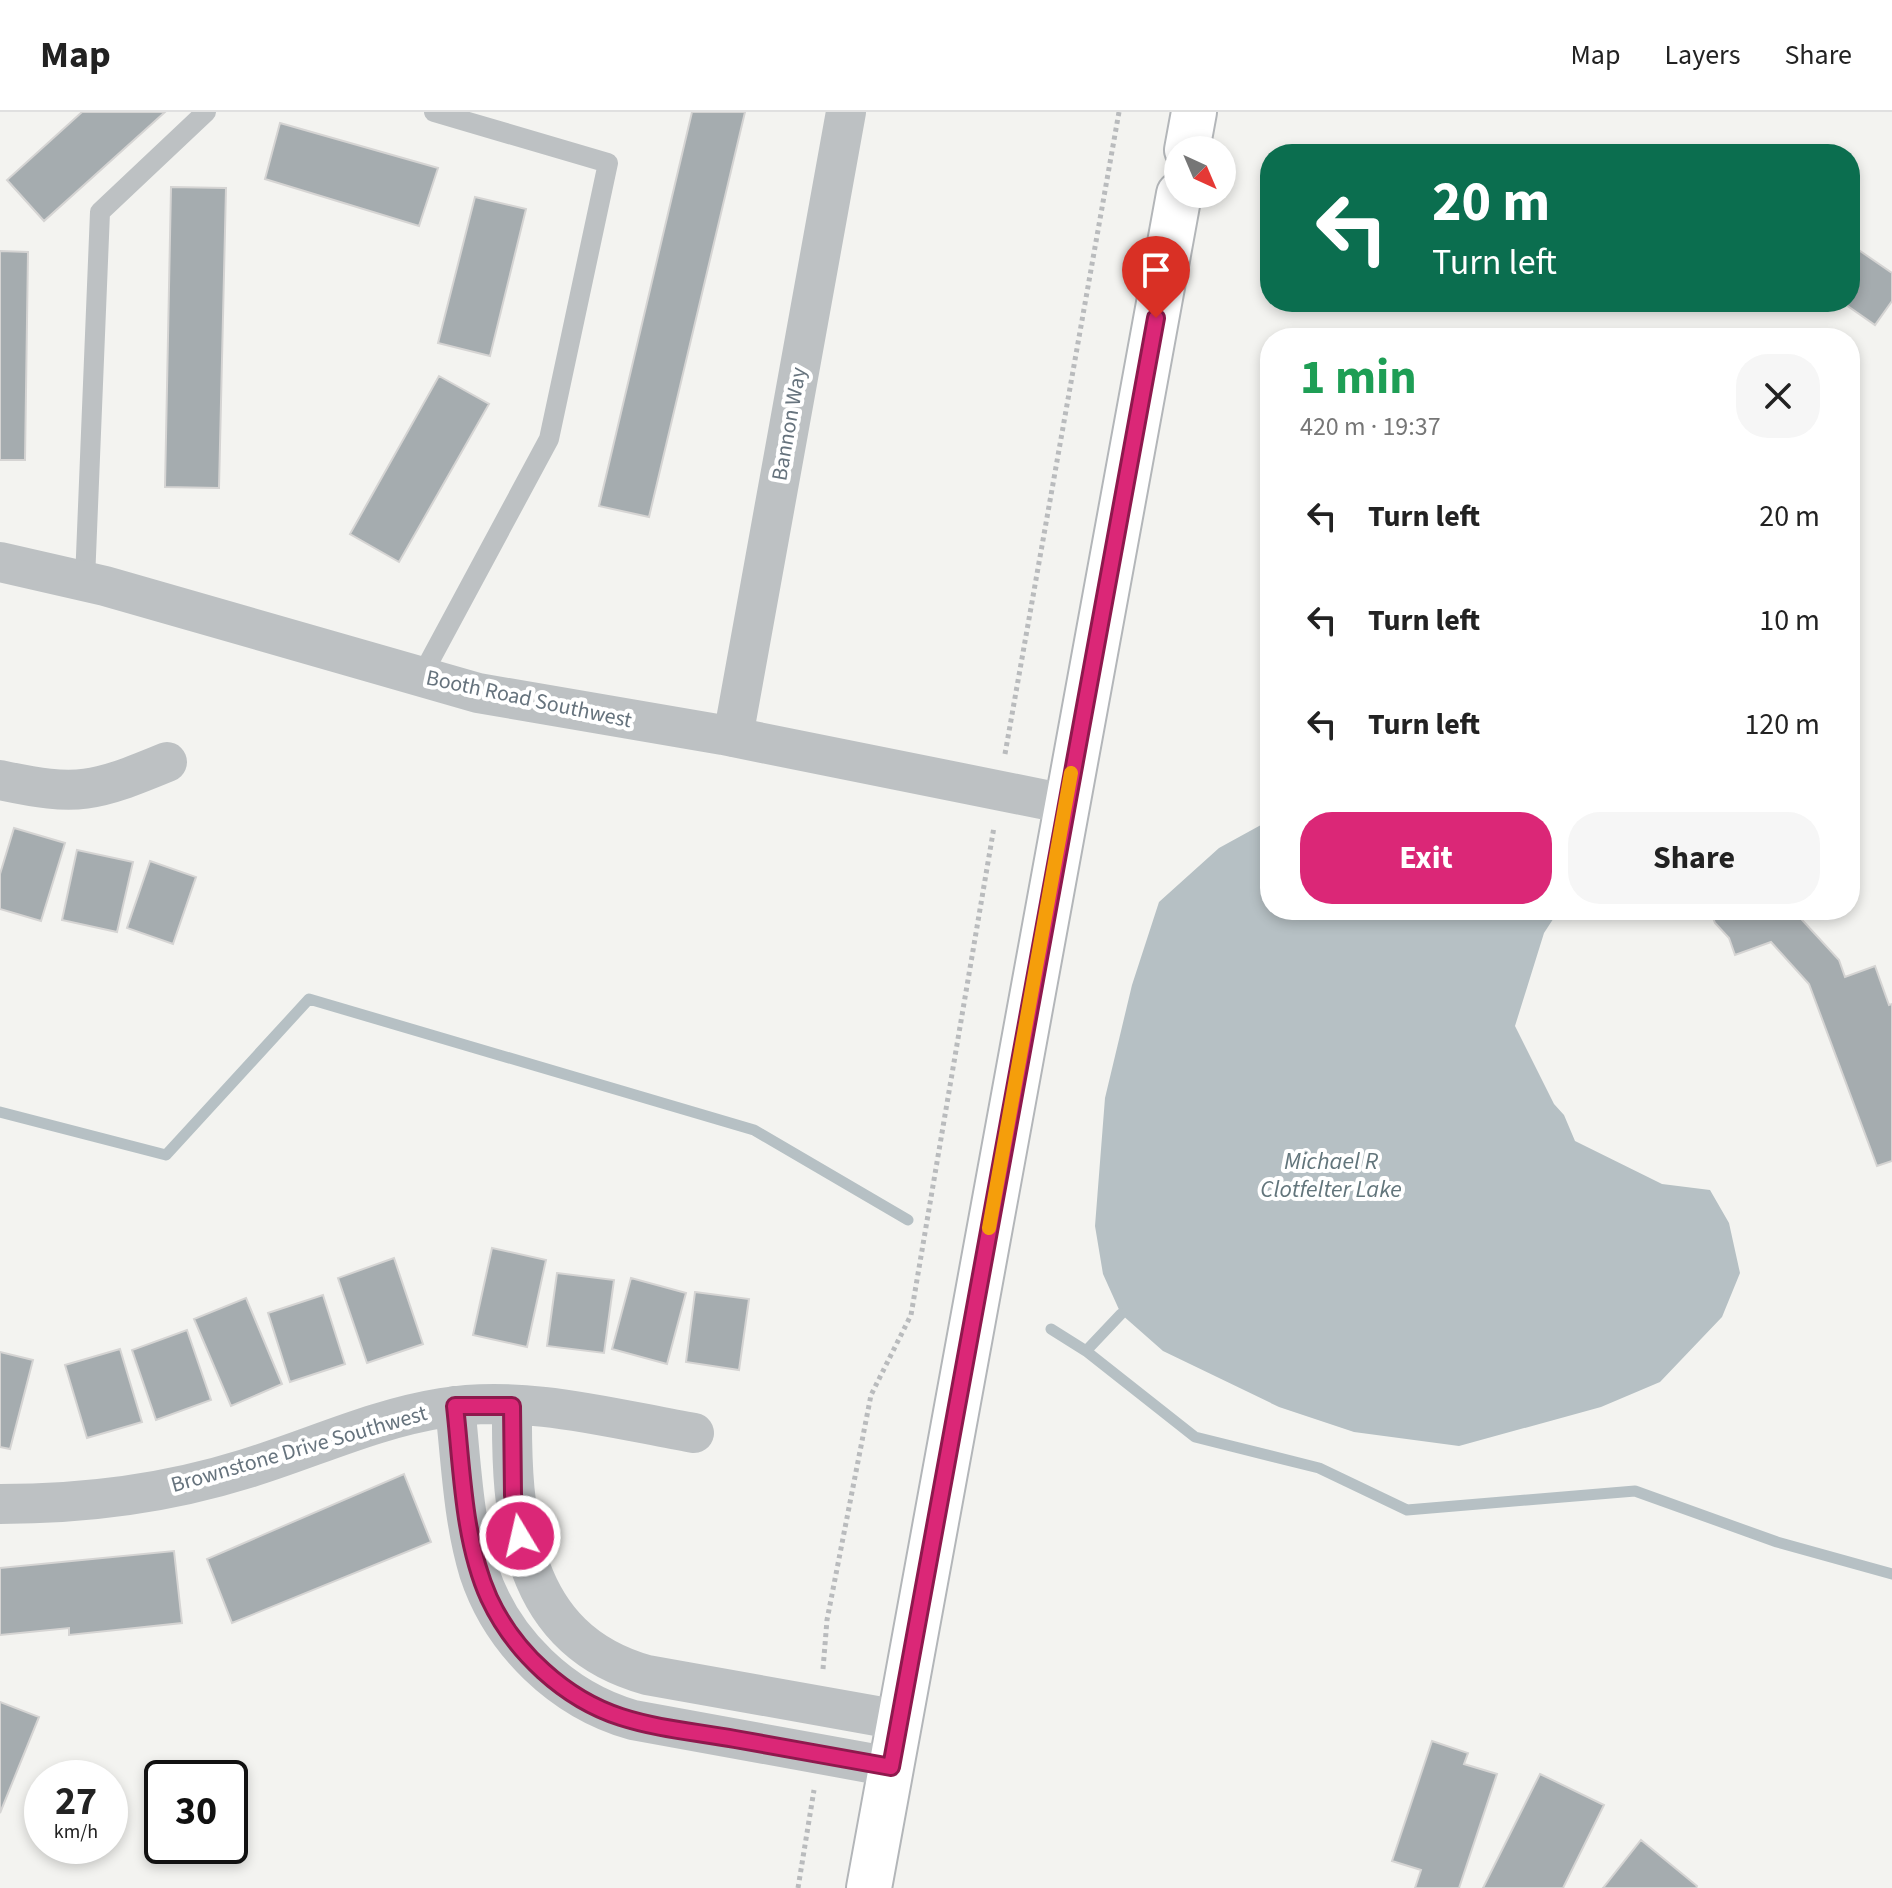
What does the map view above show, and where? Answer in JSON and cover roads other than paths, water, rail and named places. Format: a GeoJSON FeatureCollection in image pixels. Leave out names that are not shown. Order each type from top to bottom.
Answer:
{"type":"FeatureCollection","features":[{"type":"Feature","properties":{"kind":"main road"},"geometry":{"type":"LineString","coordinates":[[1190,136],[1194,112]]}},
{"type":"Feature","properties":{"kind":"main road"},"geometry":{"type":"LineString","coordinates":[[869,1888],[1176,208]]}},
{"type":"Feature","properties":{"kind":"street","name":"Bannon Way"},"geometry":{"type":"LineString","coordinates":[[733,737],[846,112]]}},
{"type":"Feature","properties":{"kind":"street","name":"Booth Road Southwest"},"geometry":{"type":"LineString","coordinates":[[0,562],[85,580],[421,677],[545,707],[733,737],[1066,804]]}},
{"type":"Feature","properties":{"kind":"street"},"geometry":{"type":"LineString","coordinates":[[0,780],[42,789],[78,792],[112,784],[167,762]]}},
{"type":"Feature","properties":{"kind":"street","name":"Brownstone Drive Southwest"},"geometry":{"type":"LineString","coordinates":[[455,1406],[479,1571],[489,1598],[512,1635],[550,1676],[590,1704],[624,1718],[673,1704],[820,1706],[899,1720]]}},
{"type":"Feature","properties":{"kind":"street","name":"Brownstone Drive Southwest"},"geometry":{"type":"LineString","coordinates":[[0,1504],[53,1504],[136,1496],[243,1470],[370,1424],[455,1406],[561,1410],[694,1433]]}},
{"type":"Feature","properties":{"kind":"street","name":"Brownstone Drive Southwest"},"geometry":{"type":"LineString","coordinates":[[512,1406],[516,1520],[527,1564],[542,1593],[579,1638],[636,1672],[673,1704],[817,1754],[891,1767]]}},
{"type":"Feature","properties":{"kind":"lane"},"geometry":{"type":"LineString","coordinates":[[85,580],[100,212],[206,112]]}},
{"type":"Feature","properties":{"kind":"lane"},"geometry":{"type":"LineString","coordinates":[[421,677],[549,439],[608,163],[434,112]]}},
{"type":"Feature","properties":{"kind":"water","name":"Michael R Clotfelter Lake"},"geometry":{"type":"Polygon","coordinates":[[[1260,825],[1260,920],[1552,920],[1544,933],[1515,1026],[1575,1141],[1662,1184],[1710,1190],[1729,1223],[1740,1273],[1722,1317],[1660,1382],[1601,1407],[1459,1446],[1354,1432],[1279,1407],[1163,1351],[1121,1314],[1103,1274],[1095,1226],[1105,1098],[1132,985],[1159,902],[1219,848],[1260,825]]]}},
{"type":"Feature","properties":{"kind":"waterway"},"geometry":{"type":"LineString","coordinates":[[0,1112],[166,1155],[309,999],[754,1130],[908,1220]]}},
{"type":"Feature","properties":{"kind":"waterway"},"geometry":{"type":"LineString","coordinates":[[1051,1329],[1086,1351],[1121,1314]]}},
{"type":"Feature","properties":{"kind":"waterway"},"geometry":{"type":"LineString","coordinates":[[1086,1351],[1195,1437],[1319,1468],[1407,1510],[1635,1491],[1777,1542],[1892,1574]]}}]}
